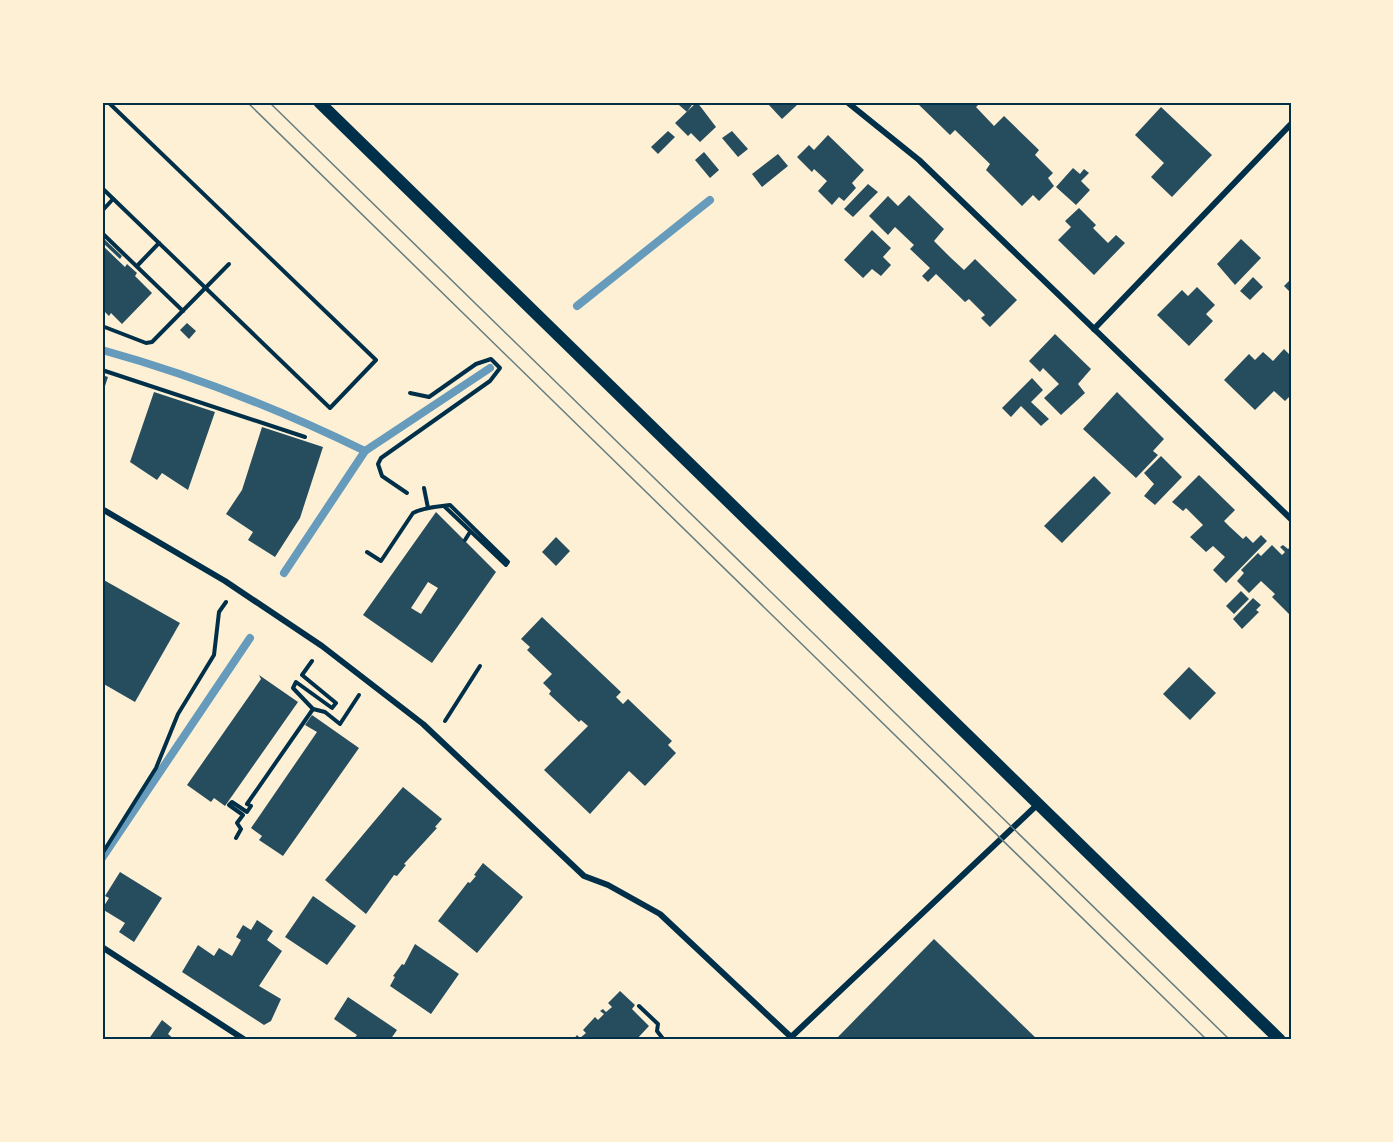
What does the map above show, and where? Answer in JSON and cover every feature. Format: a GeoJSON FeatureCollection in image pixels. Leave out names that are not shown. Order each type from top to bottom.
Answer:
{"type":"FeatureCollection","features":[{"type":"Feature","properties":{"kind":"main road"},"geometry":{"type":"LineString","coordinates":[[319,102],[1280,1040]]}},
{"type":"Feature","properties":{"kind":"street"},"geometry":{"type":"LineString","coordinates":[[847,102],[919,160],[1291,519]]}},
{"type":"Feature","properties":{"kind":"street"},"geometry":{"type":"LineString","coordinates":[[1094,329],[1291,124]]}},
{"type":"Feature","properties":{"kind":"street"},"geometry":{"type":"LineString","coordinates":[[102,509],[257,601],[423,724],[584,876],[608,885],[660,914],[789,1038],[1038,803]]}},
{"type":"Feature","properties":{"kind":"street"},"geometry":{"type":"LineString","coordinates":[[102,947],[245,1040]]}},
{"type":"Feature","properties":{"kind":"path"},"geometry":{"type":"LineString","coordinates":[[102,188],[330,408],[376,360],[108,102]]}},
{"type":"Feature","properties":{"kind":"path"},"geometry":{"type":"LineString","coordinates":[[102,211],[113,199]]}},
{"type":"Feature","properties":{"kind":"path"},"geometry":{"type":"LineString","coordinates":[[102,233],[183,311]]}},
{"type":"Feature","properties":{"kind":"path"},"geometry":{"type":"LineString","coordinates":[[136,266],[159,243]]}},
{"type":"Feature","properties":{"kind":"path"},"geometry":{"type":"LineString","coordinates":[[102,326],[146,343],[152,342],[230,264]]}},
{"type":"Feature","properties":{"kind":"path"},"geometry":{"type":"LineString","coordinates":[[406,493],[382,476],[378,464],[381,458],[490,381],[500,368],[491,359],[476,364],[429,397],[410,393]]}},
{"type":"Feature","properties":{"kind":"path"},"geometry":{"type":"LineString","coordinates":[[102,370],[305,437]]}},
{"type":"Feature","properties":{"kind":"path"},"geometry":{"type":"LineString","coordinates":[[424,488],[429,508]]}},
{"type":"Feature","properties":{"kind":"path"},"geometry":{"type":"LineString","coordinates":[[367,552],[381,561],[413,513],[429,508],[444,506],[450,506],[508,562],[506,566],[444,506]]}},
{"type":"Feature","properties":{"kind":"path"},"geometry":{"type":"LineString","coordinates":[[465,540],[470,532]]}},
{"type":"Feature","properties":{"kind":"path"},"geometry":{"type":"LineString","coordinates":[[216,596],[233,606]]}},
{"type":"Feature","properties":{"kind":"path"},"geometry":{"type":"LineString","coordinates":[[102,854],[156,768],[178,714],[214,655],[219,612],[226,602]]}},
{"type":"Feature","properties":{"kind":"path"},"geometry":{"type":"LineString","coordinates":[[304,655],[321,668]]}},
{"type":"Feature","properties":{"kind":"path"},"geometry":{"type":"LineString","coordinates":[[312,661],[302,675],[336,703],[332,708],[296,682],[293,688],[313,709],[325,712],[340,724],[359,695]]}},
{"type":"Feature","properties":{"kind":"path"},"geometry":{"type":"LineString","coordinates":[[445,721],[480,666]]}},
{"type":"Feature","properties":{"kind":"path"},"geometry":{"type":"LineString","coordinates":[[350,688],[366,701]]}},
{"type":"Feature","properties":{"kind":"path"},"geometry":{"type":"LineString","coordinates":[[236,838],[241,830],[237,823],[243,815],[229,805],[232,802],[247,812],[250,806],[247,804],[313,709]]}},
{"type":"Feature","properties":{"kind":"path"},"geometry":{"type":"LineString","coordinates":[[639,1006],[658,1024],[657,1031],[664,1040]]}},
{"type":"Feature","properties":{"kind":"building"},"geometry":{"type":"Polygon","coordinates":[[[682,102],[694,102],[687,112],[679,105],[682,102]]]}},
{"type":"Feature","properties":{"kind":"building"},"geometry":{"type":"Polygon","coordinates":[[[697,102],[716,127],[700,142],[691,133],[688,136],[675,123],[697,102]]]}},
{"type":"Feature","properties":{"kind":"building"},"geometry":{"type":"Polygon","coordinates":[[[770,102],[794,102],[797,105],[782,119],[768,104],[770,102]]]}},
{"type":"Feature","properties":{"kind":"building"},"geometry":{"type":"Polygon","coordinates":[[[916,102],[981,102],[976,107],[994,126],[1004,116],[1039,150],[1035,155],[1053,173],[1048,178],[1054,186],[1039,201],[1033,195],[1022,206],[986,170],[990,164],[955,130],[950,135],[916,102]]]}},
{"type":"Feature","properties":{"kind":"building"},"geometry":{"type":"Polygon","coordinates":[[[1161,107],[1212,155],[1172,197],[1151,177],[1164,163],[1135,135],[1161,107]]]}},
{"type":"Feature","properties":{"kind":"building"},"geometry":{"type":"Polygon","coordinates":[[[668,131],[675,137],[658,154],[651,147],[668,131]]]}},
{"type":"Feature","properties":{"kind":"building"},"geometry":{"type":"Polygon","coordinates":[[[732,131],[748,149],[738,157],[722,138],[732,131]]]}},
{"type":"Feature","properties":{"kind":"building"},"geometry":{"type":"Polygon","coordinates":[[[828,135],[864,170],[852,183],[856,188],[844,201],[839,197],[832,205],[818,191],[827,181],[814,169],[812,172],[797,157],[809,145],[814,150],[828,135]]]}},
{"type":"Feature","properties":{"kind":"building"},"geometry":{"type":"Polygon","coordinates":[[[704,152],[719,170],[710,178],[695,160],[704,152]]]}},
{"type":"Feature","properties":{"kind":"building"},"geometry":{"type":"Polygon","coordinates":[[[778,154],[788,166],[762,187],[752,174],[778,154]]]}},
{"type":"Feature","properties":{"kind":"building"},"geometry":{"type":"Polygon","coordinates":[[[1073,168],[1080,174],[1084,169],[1089,173],[1081,181],[1090,190],[1076,205],[1056,187],[1073,168]]]}},
{"type":"Feature","properties":{"kind":"building"},"geometry":{"type":"Polygon","coordinates":[[[868,184],[878,192],[853,217],[844,209],[868,184]]]}},
{"type":"Feature","properties":{"kind":"building"},"geometry":{"type":"Polygon","coordinates":[[[909,195],[944,229],[934,241],[951,258],[964,270],[975,259],[1017,300],[990,327],[981,318],[985,315],[969,299],[965,302],[936,274],[928,282],[922,276],[930,268],[910,249],[914,245],[895,227],[888,235],[869,216],[888,196],[898,206],[909,195]]]}},
{"type":"Feature","properties":{"kind":"building"},"geometry":{"type":"Polygon","coordinates":[[[1079,208],[1096,225],[1093,228],[1108,243],[1116,235],[1125,243],[1094,275],[1058,240],[1071,227],[1065,221],[1079,208]]]}},
{"type":"Feature","properties":{"kind":"building"},"geometry":{"type":"Polygon","coordinates":[[[872,230],[891,248],[883,257],[891,265],[881,276],[872,269],[863,278],[844,260],[872,230]]]}},
{"type":"Feature","properties":{"kind":"building"},"geometry":{"type":"Polygon","coordinates":[[[102,237],[122,256],[120,259],[102,242],[102,237]]]}},
{"type":"Feature","properties":{"kind":"building"},"geometry":{"type":"Polygon","coordinates":[[[1241,239],[1261,258],[1235,285],[1217,264],[1241,239]]]}},
{"type":"Feature","properties":{"kind":"building"},"geometry":{"type":"Polygon","coordinates":[[[102,245],[125,267],[127,264],[137,273],[135,276],[152,293],[122,324],[111,313],[109,316],[102,309],[102,245]]]}},
{"type":"Feature","properties":{"kind":"building"},"geometry":{"type":"Polygon","coordinates":[[[1253,277],[1263,287],[1250,300],[1240,291],[1253,277]]]}},
{"type":"Feature","properties":{"kind":"building"},"geometry":{"type":"Polygon","coordinates":[[[1291,279],[1291,293],[1284,286],[1291,279]]]}},
{"type":"Feature","properties":{"kind":"building"},"geometry":{"type":"Polygon","coordinates":[[[1197,287],[1215,305],[1206,314],[1213,321],[1189,346],[1157,315],[1182,290],[1188,296],[1197,287]]]}},
{"type":"Feature","properties":{"kind":"building"},"geometry":{"type":"Polygon","coordinates":[[[187,323],[196,331],[189,339],[180,330],[187,323]]]}},
{"type":"Feature","properties":{"kind":"building"},"geometry":{"type":"Polygon","coordinates":[[[1055,334],[1091,369],[1078,384],[1085,393],[1061,415],[1044,398],[1059,384],[1043,368],[1040,372],[1029,361],[1055,334]]]}},
{"type":"Feature","properties":{"kind":"building"},"geometry":{"type":"Polygon","coordinates":[[[1284,349],[1291,356],[1291,395],[1285,401],[1274,391],[1255,410],[1224,380],[1249,354],[1255,360],[1263,352],[1273,361],[1284,349]]]}},
{"type":"Feature","properties":{"kind":"building"},"geometry":{"type":"Polygon","coordinates":[[[102,375],[108,377],[102,395],[102,375]]]}},
{"type":"Feature","properties":{"kind":"building"},"geometry":{"type":"Polygon","coordinates":[[[1032,378],[1043,390],[1031,402],[1049,419],[1041,426],[1021,406],[1011,417],[1002,408],[1032,378]]]}},
{"type":"Feature","properties":{"kind":"building"},"geometry":{"type":"Polygon","coordinates":[[[154,392],[215,412],[188,490],[162,473],[157,480],[130,462],[154,392]]]}},
{"type":"Feature","properties":{"kind":"building"},"geometry":{"type":"Polygon","coordinates":[[[1117,392],[1164,439],[1153,451],[1158,455],[1136,478],[1083,429],[1117,392]]]}},
{"type":"Feature","properties":{"kind":"building"},"geometry":{"type":"Polygon","coordinates":[[[262,427],[323,447],[300,518],[275,557],[248,540],[253,532],[226,514],[242,490],[262,427]]]}},
{"type":"Feature","properties":{"kind":"building"},"geometry":{"type":"Polygon","coordinates":[[[1161,456],[1182,477],[1155,505],[1144,496],[1154,484],[1144,473],[1161,456]]]}},
{"type":"Feature","properties":{"kind":"building"},"geometry":{"type":"Polygon","coordinates":[[[1199,475],[1235,510],[1224,521],[1230,527],[1243,539],[1246,536],[1253,543],[1261,535],[1267,541],[1226,583],[1213,570],[1225,557],[1213,546],[1206,552],[1190,537],[1203,525],[1186,508],[1183,511],[1172,502],[1199,475]]]}},
{"type":"Feature","properties":{"kind":"building"},"geometry":{"type":"Polygon","coordinates":[[[1094,476],[1111,493],[1062,543],[1044,526],[1094,476]]]}},
{"type":"Feature","properties":{"kind":"building"},"geometry":{"type":"Polygon","coordinates":[[[436,512],[496,572],[432,663],[363,615],[436,512]],[[428,582],[411,608],[421,614],[438,588],[428,582]]]}},
{"type":"Feature","properties":{"kind":"building"},"geometry":{"type":"Polygon","coordinates":[[[556,537],[570,551],[556,566],[542,552],[556,537]]]}},
{"type":"Feature","properties":{"kind":"building"},"geometry":{"type":"Polygon","coordinates":[[[1272,545],[1282,555],[1285,552],[1280,547],[1283,545],[1288,549],[1291,546],[1289,614],[1272,597],[1275,594],[1261,581],[1249,593],[1237,581],[1244,573],[1241,570],[1258,553],[1261,556],[1272,545]]]}},
{"type":"Feature","properties":{"kind":"building"},"geometry":{"type":"Polygon","coordinates":[[[102,579],[180,623],[135,702],[102,683],[102,579]]]}},
{"type":"Feature","properties":{"kind":"building"},"geometry":{"type":"Polygon","coordinates":[[[1241,591],[1249,599],[1234,614],[1226,606],[1241,591]]]}},
{"type":"Feature","properties":{"kind":"building"},"geometry":{"type":"Polygon","coordinates":[[[1253,598],[1261,605],[1256,610],[1259,612],[1242,629],[1233,619],[1253,598]]]}},
{"type":"Feature","properties":{"kind":"building"},"geometry":{"type":"Polygon","coordinates":[[[542,617],[621,692],[616,697],[623,704],[628,699],[672,741],[668,745],[676,753],[645,786],[629,771],[590,814],[544,770],[588,726],[581,720],[579,722],[549,694],[551,691],[543,683],[552,674],[527,650],[530,647],[521,639],[542,617]]]}},
{"type":"Feature","properties":{"kind":"building"},"geometry":{"type":"Polygon","coordinates":[[[1189,667],[1216,693],[1190,720],[1163,694],[1189,667]]]}},
{"type":"Feature","properties":{"kind":"building"},"geometry":{"type":"Polygon","coordinates":[[[259,675],[298,702],[225,806],[214,798],[211,802],[187,785],[261,679],[259,675]]]}},
{"type":"Feature","properties":{"kind":"building"},"geometry":{"type":"Polygon","coordinates":[[[312,715],[359,748],[283,856],[259,840],[262,836],[251,828],[317,732],[305,725],[312,715]]]}},
{"type":"Feature","properties":{"kind":"building"},"geometry":{"type":"Polygon","coordinates":[[[403,787],[442,819],[435,827],[437,828],[404,864],[406,865],[397,876],[394,875],[366,914],[325,880],[403,787]]]}},
{"type":"Feature","properties":{"kind":"building"},"geometry":{"type":"Polygon","coordinates":[[[483,863],[523,897],[477,953],[438,921],[468,882],[470,883],[476,876],[474,875],[483,863]]]}},
{"type":"Feature","properties":{"kind":"building"},"geometry":{"type":"Polygon","coordinates":[[[120,872],[162,898],[134,942],[119,932],[125,923],[102,909],[109,898],[105,896],[120,872]]]}},
{"type":"Feature","properties":{"kind":"building"},"geometry":{"type":"Polygon","coordinates":[[[313,896],[356,926],[327,965],[285,937],[313,896]]]}},
{"type":"Feature","properties":{"kind":"building"},"geometry":{"type":"Polygon","coordinates":[[[257,920],[273,931],[267,940],[282,951],[259,986],[281,999],[271,1021],[264,1025],[182,972],[198,945],[214,956],[219,948],[232,956],[241,940],[236,937],[243,925],[251,930],[257,920]]]}},
{"type":"Feature","properties":{"kind":"building"},"geometry":{"type":"Polygon","coordinates":[[[934,939],[1038,1040],[835,1040],[934,939]]]}},
{"type":"Feature","properties":{"kind":"building"},"geometry":{"type":"Polygon","coordinates":[[[415,944],[459,974],[431,1014],[390,986],[395,977],[393,976],[402,964],[404,965],[415,944]]]}},
{"type":"Feature","properties":{"kind":"building"},"geometry":{"type":"Polygon","coordinates":[[[620,991],[635,1005],[632,1009],[649,1026],[636,1040],[573,1040],[577,1035],[580,1038],[586,1033],[583,1030],[595,1017],[598,1020],[604,1014],[600,1011],[603,1009],[606,1012],[612,1007],[608,1003],[620,991]]]}},
{"type":"Feature","properties":{"kind":"building"},"geometry":{"type":"Polygon","coordinates":[[[348,997],[397,1030],[390,1040],[353,1040],[357,1035],[334,1019],[348,997]]]}},
{"type":"Feature","properties":{"kind":"building"},"geometry":{"type":"Polygon","coordinates":[[[162,1020],[172,1028],[168,1034],[175,1040],[148,1040],[162,1020]]]}},
{"type":"Feature","properties":{"kind":"waterway"},"geometry":{"type":"LineString","coordinates":[[577,306],[710,200]]}},
{"type":"Feature","properties":{"kind":"waterway"},"geometry":{"type":"LineString","coordinates":[[102,350],[236,394],[365,451],[490,368]]}},
{"type":"Feature","properties":{"kind":"waterway"},"geometry":{"type":"LineString","coordinates":[[284,573],[365,451]]}},
{"type":"Feature","properties":{"kind":"waterway"},"geometry":{"type":"LineString","coordinates":[[102,858],[250,638]]}},
{"type":"Feature","properties":{"kind":"tram line"},"geometry":{"type":"LineString","coordinates":[[247,102],[1207,1040]]}},
{"type":"Feature","properties":{"kind":"tram line"},"geometry":{"type":"LineString","coordinates":[[269,102],[1230,1040]]}}]}
